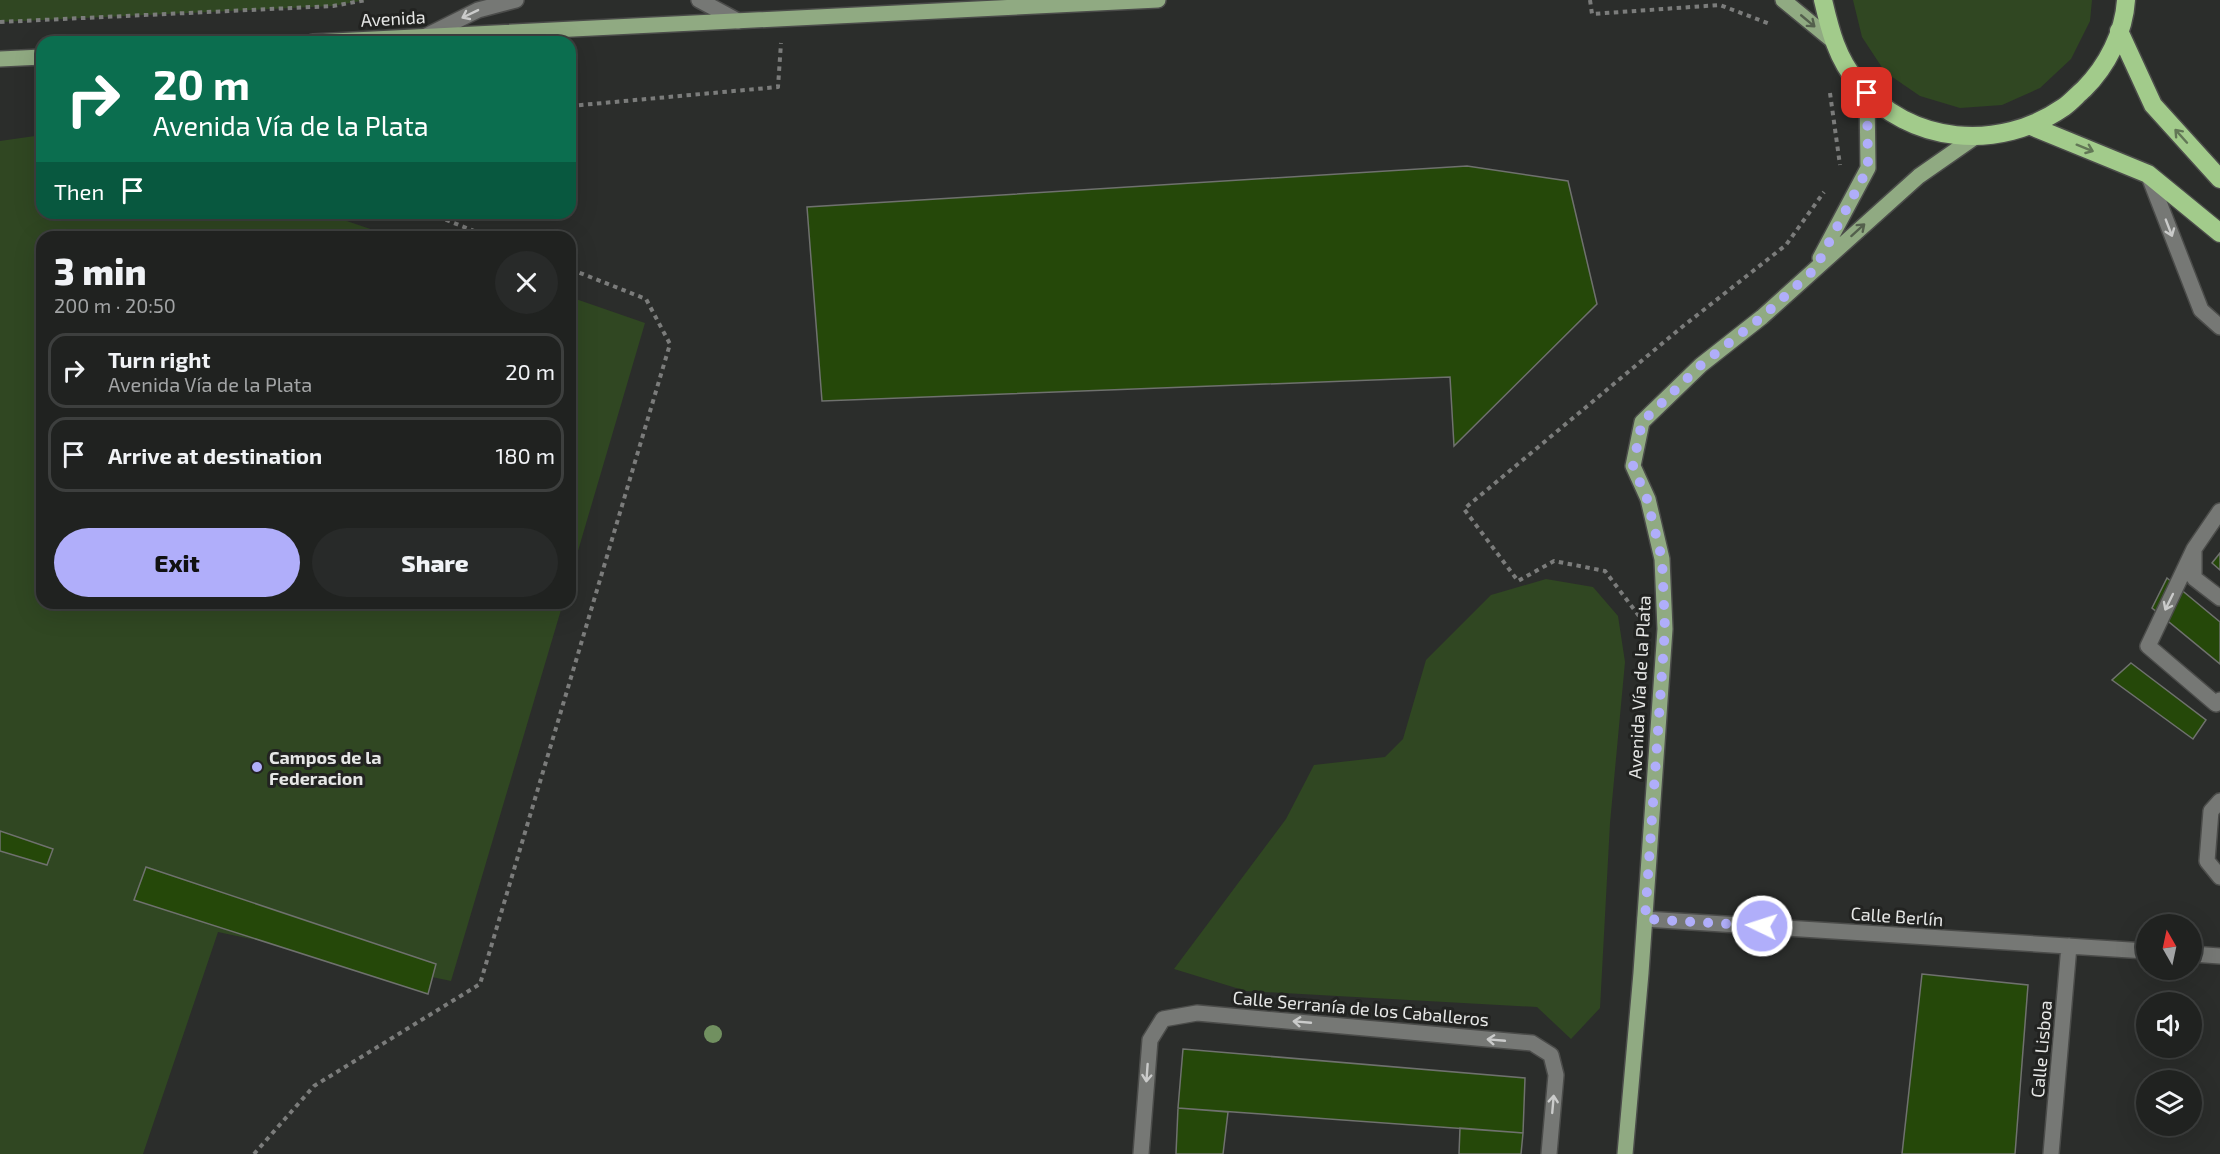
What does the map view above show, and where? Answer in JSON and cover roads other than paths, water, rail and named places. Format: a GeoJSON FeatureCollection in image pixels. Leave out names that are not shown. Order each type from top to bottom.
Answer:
{"type":"FeatureCollection","features":[{"type":"Feature","properties":{"kind":"highway"},"geometry":{"type":"LineString","coordinates":[[1823,0],[1833,41],[1845,66],[1867,93],[1913,124],[1943,134],[1975,137],[2004,134],[2031,126],[2065,107],[2093,79],[2109,57],[2120,32],[2126,0]]}},
{"type":"Feature","properties":{"kind":"highway"},"geometry":{"type":"LineString","coordinates":[[2120,32],[2153,105],[2220,179]]}},
{"type":"Feature","properties":{"kind":"highway"},"geometry":{"type":"LineString","coordinates":[[2031,126],[2148,174],[2220,233]]}},
{"type":"Feature","properties":{"kind":"main road","name":"Avenida"},"geometry":{"type":"LineString","coordinates":[[426,36],[1158,0]]}},
{"type":"Feature","properties":{"kind":"main road"},"geometry":{"type":"LineString","coordinates":[[1784,0],[1833,41]]}},
{"type":"Feature","properties":{"kind":"main road"},"geometry":{"type":"LineString","coordinates":[[0,59],[36,57]]}},
{"type":"Feature","properties":{"kind":"main road","name":"Avenida Vía de la Plata"},"geometry":{"type":"LineString","coordinates":[[1815,269],[1868,168],[1867,93]]}},
{"type":"Feature","properties":{"kind":"main road","name":"Avenida Vía de la Plata"},"geometry":{"type":"LineString","coordinates":[[1625,1154],[1645,919],[1665,629],[1662,559],[1647,499],[1633,466],[1642,422],[1701,365],[1762,317],[1919,176],[1975,137]]}},
{"type":"Feature","properties":{"kind":"street"},"geometry":{"type":"LineString","coordinates":[[426,36],[478,10],[516,0]]}},
{"type":"Feature","properties":{"kind":"street"},"geometry":{"type":"LineString","coordinates":[[699,0],[738,21]]}},
{"type":"Feature","properties":{"kind":"street"},"geometry":{"type":"LineString","coordinates":[[2148,174],[2201,310],[2220,327]]}},
{"type":"Feature","properties":{"kind":"street"},"geometry":{"type":"LineString","coordinates":[[2220,511],[2194,549],[2148,646],[2216,704],[2220,700]]}},
{"type":"Feature","properties":{"kind":"street"},"geometry":{"type":"LineString","coordinates":[[2194,549],[2194,578],[2220,598]]}},
{"type":"Feature","properties":{"kind":"street"},"geometry":{"type":"LineString","coordinates":[[2220,801],[2211,811],[2206,861],[2220,877]]}},
{"type":"Feature","properties":{"kind":"street","name":"Calle Berlín"},"geometry":{"type":"LineString","coordinates":[[1645,919],[2136,950]]}},
{"type":"Feature","properties":{"kind":"street","name":"Calle Lisboa"},"geometry":{"type":"LineString","coordinates":[[2051,1154],[2069,946]]}},
{"type":"Feature","properties":{"kind":"street"},"geometry":{"type":"LineString","coordinates":[[2202,955],[2220,956]]}},
{"type":"Feature","properties":{"kind":"street","name":"Calle Serranía de los Caballeros"},"geometry":{"type":"LineString","coordinates":[[1141,1154],[1150,1040],[1163,1019],[1197,1013],[1532,1043],[1551,1055],[1556,1075],[1549,1154]]}},
{"type":"Feature","properties":{"kind":"place","name":"Campos de la Federacion"},"geometry":{"type":"Point","coordinates":[257,767]}}]}
